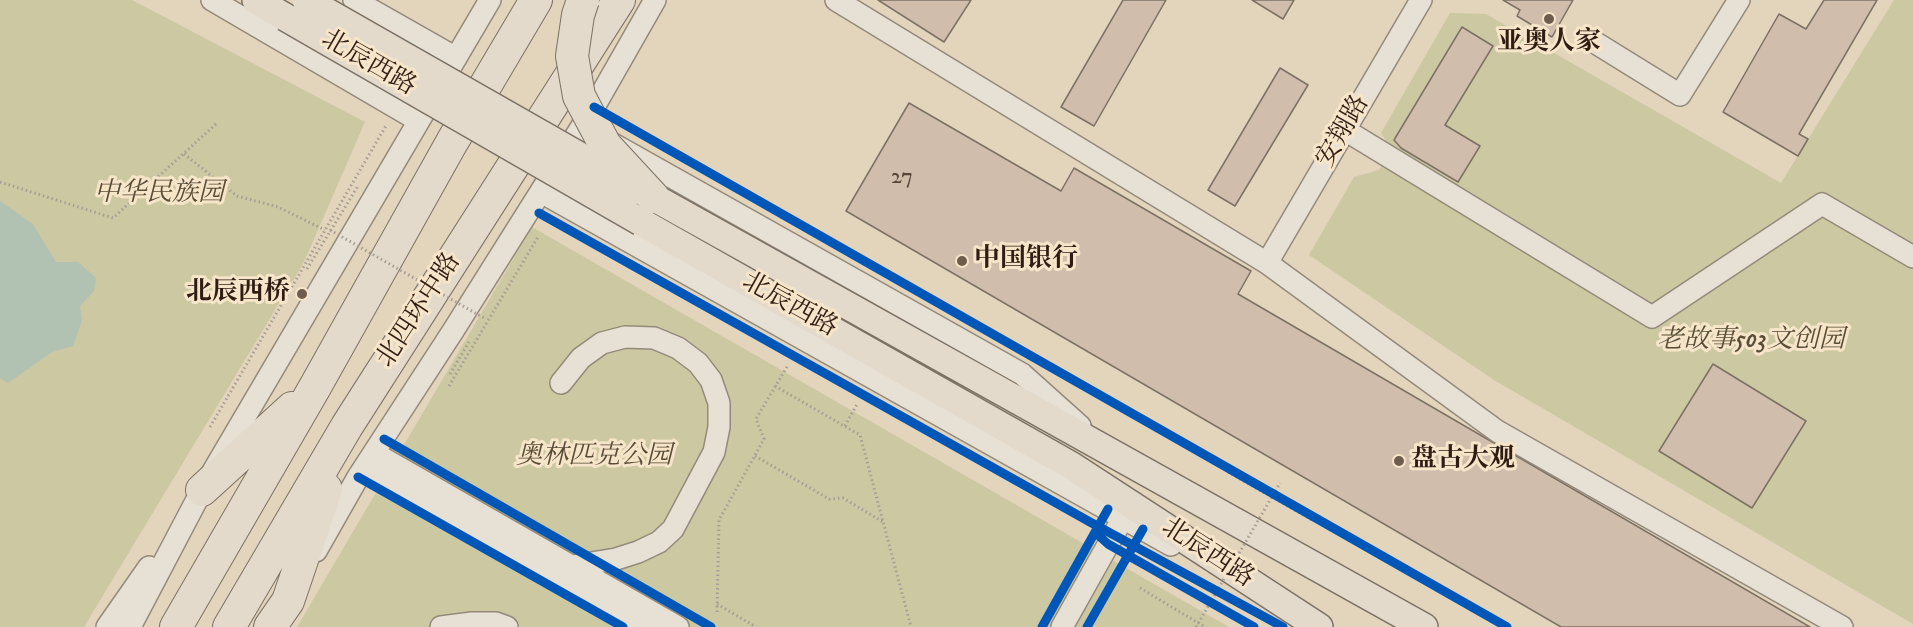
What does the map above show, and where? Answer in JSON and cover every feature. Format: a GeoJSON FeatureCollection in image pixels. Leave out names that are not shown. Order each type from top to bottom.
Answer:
{"type":"FeatureCollection","features":[{"type":"Feature","properties":{"kind":"highway"},"geometry":{"type":"LineString","coordinates":[[490,78],[514,0]]}},
{"type":"Feature","properties":{"kind":"highway","name":"北四环中路"},"geometry":{"type":"LineString","coordinates":[[176,627],[536,0]]}},
{"type":"Feature","properties":{"kind":"highway"},"geometry":{"type":"LineString","coordinates":[[583,0],[578,15],[572,56],[579,96],[604,145],[647,210]]}},
{"type":"Feature","properties":{"kind":"highway","name":"北四环中路"},"geometry":{"type":"LineString","coordinates":[[229,627],[347,426],[619,0]]}},
{"type":"Feature","properties":{"kind":"highway"},"geometry":{"type":"LineString","coordinates":[[202,490],[315,387]]}},
{"type":"Feature","properties":{"kind":"highway"},"geometry":{"type":"LineString","coordinates":[[270,627],[281,614],[347,426]]}},
{"type":"Feature","properties":{"kind":"main road","name":"北辰西路"},"geometry":{"type":"LineString","coordinates":[[256,0],[295,8],[647,210],[1072,466],[1317,626]]}},
{"type":"Feature","properties":{"kind":"main road","name":"北辰西路"},"geometry":{"type":"LineString","coordinates":[[647,210],[1108,451],[1424,627]]}},
{"type":"Feature","properties":{"kind":"street","name":"北辰西路"},"geometry":{"type":"LineString","coordinates":[[212,0],[419,121]]}},
{"type":"Feature","properties":{"kind":"street","name":"北辰西路"},"geometry":{"type":"LineString","coordinates":[[354,0],[456,58]]}},
{"type":"Feature","properties":{"kind":"street"},"geometry":{"type":"LineString","coordinates":[[130,627],[202,490],[490,0]]}},
{"type":"Feature","properties":{"kind":"street","name":"北四环中路"},"geometry":{"type":"LineString","coordinates":[[281,614],[369,461],[582,126],[655,0]]}},
{"type":"Feature","properties":{"kind":"street"},"geometry":{"type":"LineString","coordinates":[[836,0],[1267,263],[1497,431],[1842,627]]}},
{"type":"Feature","properties":{"kind":"street","name":"安翔路"},"geometry":{"type":"LineString","coordinates":[[1267,263],[1421,0]]}},
{"type":"Feature","properties":{"kind":"street"},"geometry":{"type":"LineString","coordinates":[[1591,40],[1680,95],[1739,0]]}},
{"type":"Feature","properties":{"kind":"street"},"geometry":{"type":"LineString","coordinates":[[348,79],[383,17]]}},
{"type":"Feature","properties":{"kind":"street","name":"北辰西路"},"geometry":{"type":"LineString","coordinates":[[582,126],[1022,374],[1108,451]]}},
{"type":"Feature","properties":{"kind":"street"},"geometry":{"type":"LineString","coordinates":[[1346,130],[1652,317],[1822,204],[1913,257]]}},
{"type":"Feature","properties":{"kind":"street","name":"北辰西路"},"geometry":{"type":"LineString","coordinates":[[541,192],[1317,626]]}},
{"type":"Feature","properties":{"kind":"street"},"geometry":{"type":"LineString","coordinates":[[561,383],[581,358],[602,343],[625,337],[654,338],[678,348],[698,363],[711,380],[719,403],[719,427],[714,452],[673,529],[659,542],[639,552],[616,559],[572,566]]}},
{"type":"Feature","properties":{"kind":"street"},"geometry":{"type":"LineString","coordinates":[[369,461],[572,566],[678,627]]}},
{"type":"Feature","properties":{"kind":"street"},"geometry":{"type":"LineString","coordinates":[[369,461],[646,627]]}},
{"type":"Feature","properties":{"kind":"street"},"geometry":{"type":"LineString","coordinates":[[107,627],[202,490]]}},
{"type":"Feature","properties":{"kind":"street"},"geometry":{"type":"LineString","coordinates":[[1062,627],[1123,518]]}},
{"type":"Feature","properties":{"kind":"street"},"geometry":{"type":"LineString","coordinates":[[441,627],[472,623],[496,623],[507,627]]}},
{"type":"Feature","properties":{"kind":"path"},"geometry":{"type":"LineString","coordinates":[[0,182],[113,218],[217,123]]}},
{"type":"Feature","properties":{"kind":"path"},"geometry":{"type":"LineString","coordinates":[[307,269],[357,175],[388,123]]}},
{"type":"Feature","properties":{"kind":"path"},"geometry":{"type":"LineString","coordinates":[[184,154],[237,196],[278,207],[328,230],[484,318]]}},
{"type":"Feature","properties":{"kind":"path"},"geometry":{"type":"LineString","coordinates":[[210,427],[328,230],[363,179],[357,175]]}},
{"type":"Feature","properties":{"kind":"path"},"geometry":{"type":"LineString","coordinates":[[449,386],[538,237]]}},
{"type":"Feature","properties":{"kind":"path"},"geometry":{"type":"LineString","coordinates":[[717,612],[719,520],[764,439],[756,419],[789,362]]}},
{"type":"Feature","properties":{"kind":"path"},"geometry":{"type":"LineString","coordinates":[[775,386],[860,435],[911,627]]}},
{"type":"Feature","properties":{"kind":"path"},"geometry":{"type":"LineString","coordinates":[[847,393],[868,405]]}},
{"type":"Feature","properties":{"kind":"path"},"geometry":{"type":"LineString","coordinates":[[845,426],[857,404]]}},
{"type":"Feature","properties":{"kind":"path"},"geometry":{"type":"LineString","coordinates":[[755,456],[829,499],[843,498],[884,522]]}},
{"type":"Feature","properties":{"kind":"path"},"geometry":{"type":"LineString","coordinates":[[1227,469],[1272,497],[1316,520]]}},
{"type":"Feature","properties":{"kind":"path"},"geometry":{"type":"LineString","coordinates":[[1227,469],[1316,520]]}},
{"type":"Feature","properties":{"kind":"path"},"geometry":{"type":"LineString","coordinates":[[1197,625],[1280,483]]}},
{"type":"Feature","properties":{"kind":"path"},"geometry":{"type":"LineString","coordinates":[[1108,544],[1254,627]]}},
{"type":"Feature","properties":{"kind":"path"},"geometry":{"type":"LineString","coordinates":[[1140,561],[1254,627]]}},
{"type":"Feature","properties":{"kind":"path"},"geometry":{"type":"LineString","coordinates":[[1147,574],[1150,568]]}},
{"type":"Feature","properties":{"kind":"path"},"geometry":{"type":"LineString","coordinates":[[1212,587],[1222,593]]}},
{"type":"Feature","properties":{"kind":"path"},"geometry":{"type":"LineString","coordinates":[[1140,588],[1197,625],[1205,627]]}},
{"type":"Feature","properties":{"kind":"path"},"geometry":{"type":"LineString","coordinates":[[717,604],[756,627]]}},
{"type":"Feature","properties":{"kind":"green space","name":"中华民族园"},"geometry":{"type":"Polygon","coordinates":[[[0,0],[132,0],[365,122],[304,262],[84,627],[0,627],[0,0]]]}},
{"type":"Feature","properties":{"kind":"green space","name":"老故事503文创园"},"geometry":{"type":"Polygon","coordinates":[[[1894,0],[1913,0],[1913,624],[1494,380],[1309,255],[1354,177],[1379,170],[1392,150],[1381,133],[1450,13],[1486,14],[1781,183],[1894,0]]]}},
{"type":"Feature","properties":{"kind":"green space","name":"奥林匹克公园"},"geometry":{"type":"Polygon","coordinates":[[[532,227],[1229,627],[297,627],[532,227]]]}},
{"type":"Feature","properties":{"kind":"shaded area"},"geometry":{"type":"Polygon","coordinates":[[[0,201],[33,224],[56,262],[78,262],[96,278],[94,291],[80,306],[82,321],[73,346],[52,352],[8,383],[0,378],[0,201]]]}},
{"type":"Feature","properties":{"kind":"building"},"geometry":{"type":"Polygon","coordinates":[[[878,0],[971,0],[944,42],[878,0]]]}},
{"type":"Feature","properties":{"kind":"building"},"geometry":{"type":"Polygon","coordinates":[[[1123,0],[1166,0],[1094,126],[1061,107],[1123,0]]]}},
{"type":"Feature","properties":{"kind":"building"},"geometry":{"type":"Polygon","coordinates":[[[1252,0],[1294,0],[1283,19],[1252,0]]]}},
{"type":"Feature","properties":{"kind":"building","name":"亚奥人家"},"geometry":{"type":"Polygon","coordinates":[[[1503,0],[1573,0],[1552,37],[1517,16],[1520,10],[1503,0]]]}},
{"type":"Feature","properties":{"kind":"building"},"geometry":{"type":"Polygon","coordinates":[[[1824,0],[1877,0],[1799,134],[1808,139],[1798,156],[1723,112],[1779,14],[1806,29],[1824,0]]]}},
{"type":"Feature","properties":{"kind":"building"},"geometry":{"type":"Polygon","coordinates":[[[1462,27],[1493,46],[1445,125],[1480,146],[1458,182],[1401,148],[1394,140],[1462,27]]]}},
{"type":"Feature","properties":{"kind":"building"},"geometry":{"type":"Polygon","coordinates":[[[1280,68],[1308,85],[1235,206],[1208,190],[1280,68]]]}},
{"type":"Feature","properties":{"kind":"building","name":"盘古大观"},"geometry":{"type":"Polygon","coordinates":[[[909,103],[1061,191],[1074,168],[1251,271],[1238,294],[1810,627],[1561,627],[846,211],[909,103]]]}},
{"type":"Feature","properties":{"kind":"building"},"geometry":{"type":"Polygon","coordinates":[[[1713,364],[1806,421],[1752,508],[1659,451],[1713,364]]]}},
{"type":"Feature","properties":{"kind":"cycle path"},"geometry":{"type":"LineString","coordinates":[[594,107],[1507,627]]}},
{"type":"Feature","properties":{"kind":"cycle path"},"geometry":{"type":"LineString","coordinates":[[539,213],[1090,522],[1283,627]]}},
{"type":"Feature","properties":{"kind":"cycle path"},"geometry":{"type":"LineString","coordinates":[[384,439],[711,627]]}},
{"type":"Feature","properties":{"kind":"cycle path"},"geometry":{"type":"LineString","coordinates":[[358,477],[623,627]]}},
{"type":"Feature","properties":{"kind":"cycle path"},"geometry":{"type":"LineString","coordinates":[[1042,627],[1108,509]]}},
{"type":"Feature","properties":{"kind":"cycle path"},"geometry":{"type":"LineString","coordinates":[[1087,627],[1143,529]]}},
{"type":"Feature","properties":{"kind":"cycle path"},"geometry":{"type":"LineString","coordinates":[[1097,534],[1108,544],[1254,627]]}},
{"type":"Feature","properties":{"kind":"place","name":"亚奥人家"},"geometry":{"type":"Point","coordinates":[1549,19]}},
{"type":"Feature","properties":{"kind":"place","name":"中国银行"},"geometry":{"type":"Point","coordinates":[962,261]}},
{"type":"Feature","properties":{"kind":"place","name":"北辰西桥"},"geometry":{"type":"Point","coordinates":[302,294]}},
{"type":"Feature","properties":{"kind":"place","name":"盘古大观"},"geometry":{"type":"Point","coordinates":[1399,461]}}]}
